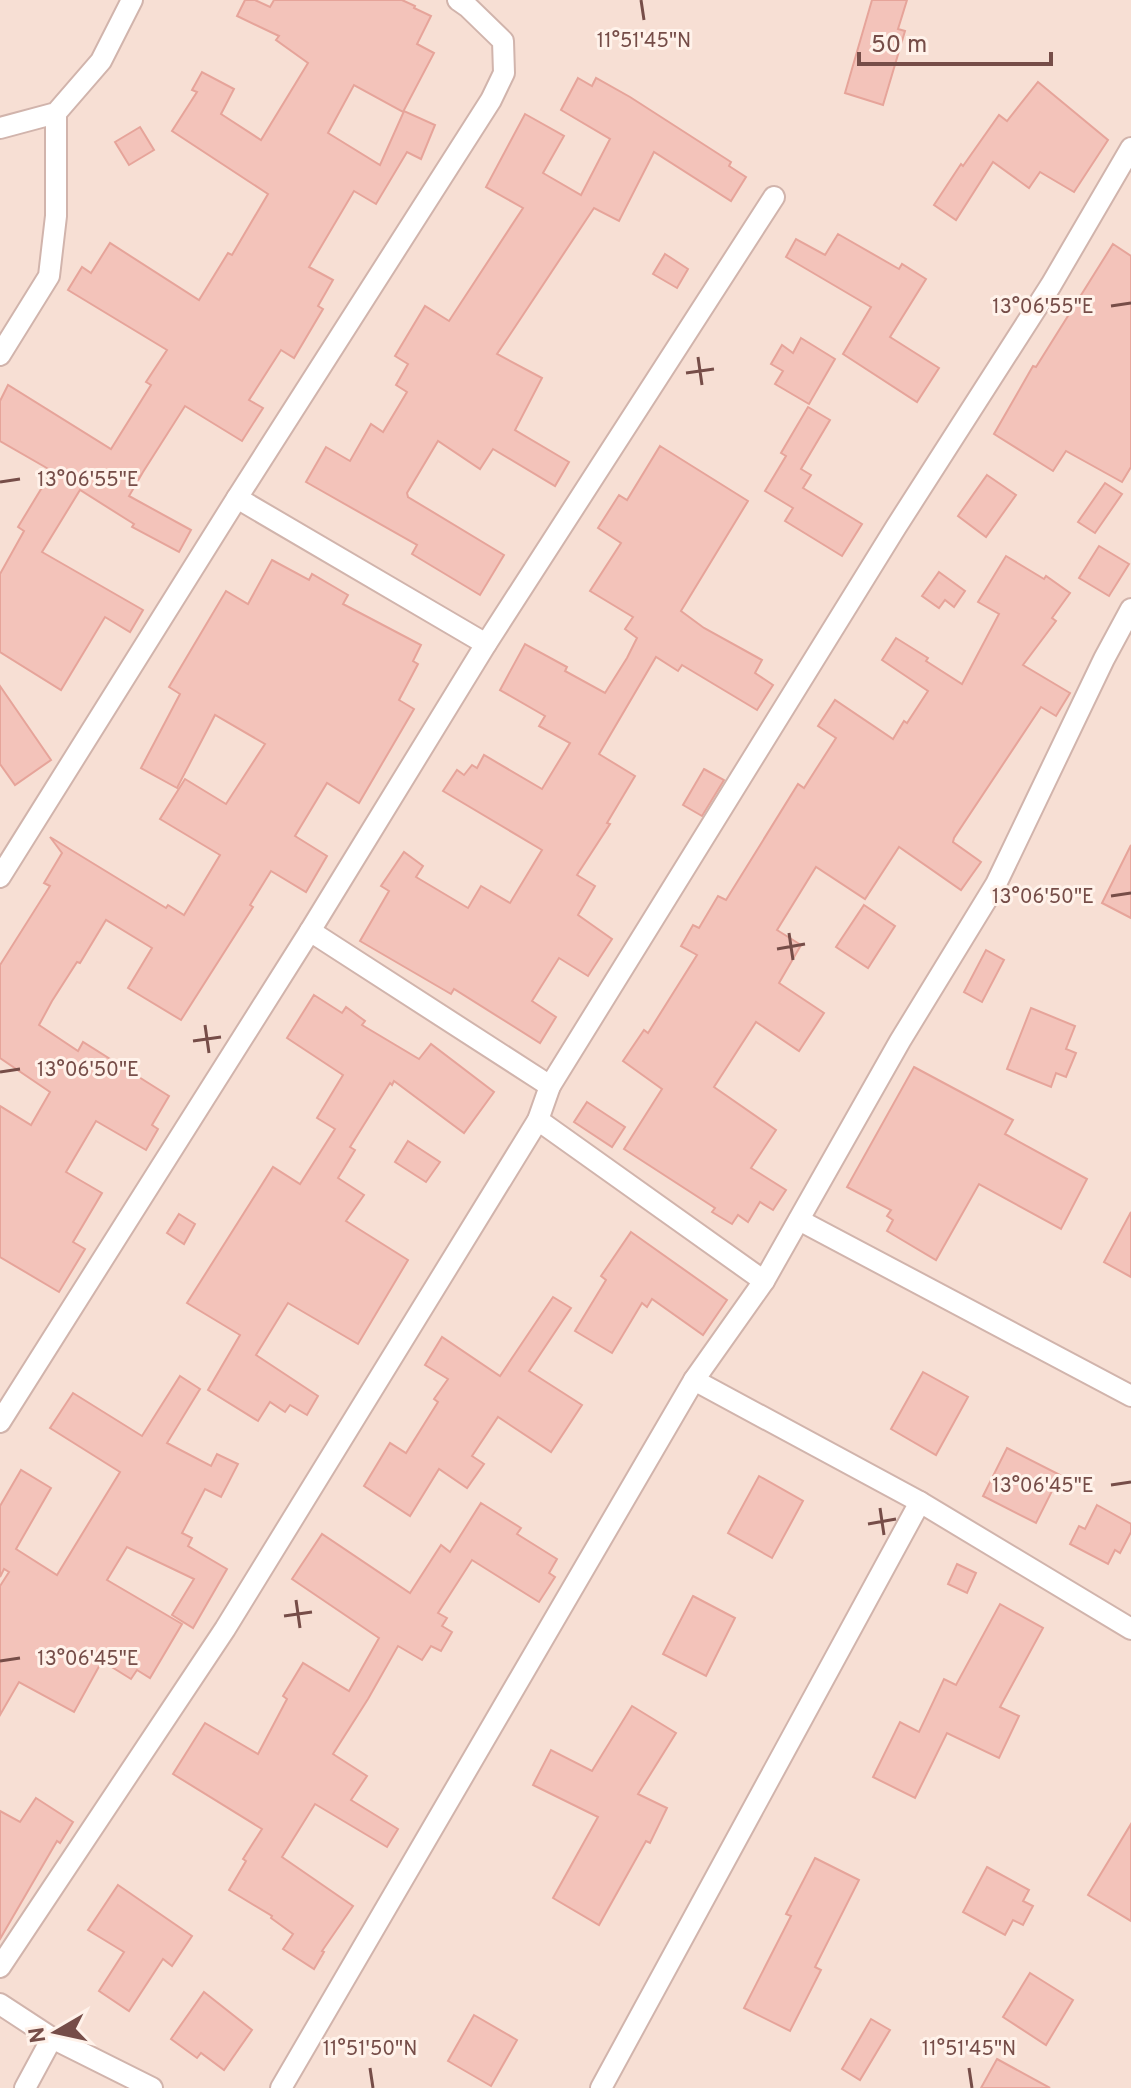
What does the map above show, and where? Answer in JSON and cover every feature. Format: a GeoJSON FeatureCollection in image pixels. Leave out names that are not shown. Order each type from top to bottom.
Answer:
{"type":"FeatureCollection","features":[{"type":"Feature","properties":{"kind":"street"},"geometry":{"type":"LineString","coordinates":[[0,128],[56,113],[101,61],[132,0]]}},
{"type":"Feature","properties":{"kind":"street"},"geometry":{"type":"LineString","coordinates":[[0,877],[491,100],[504,73],[503,41],[458,0]]}},
{"type":"Feature","properties":{"kind":"street"},"geometry":{"type":"LineString","coordinates":[[0,355],[49,276],[56,216],[56,113]]}},
{"type":"Feature","properties":{"kind":"street"},"geometry":{"type":"LineString","coordinates":[[0,1967],[225,1629],[538,1120],[550,1086],[896,527],[1051,285],[1131,148]]}},
{"type":"Feature","properties":{"kind":"street"},"geometry":{"type":"LineString","coordinates":[[0,1422],[310,931],[486,644],[774,197]]}},
{"type":"Feature","properties":{"kind":"street"},"geometry":{"type":"LineString","coordinates":[[237,498],[486,644]]}},
{"type":"Feature","properties":{"kind":"street"},"geometry":{"type":"LineString","coordinates":[[281,2088],[694,1380],[764,1281],[900,1041],[996,884],[1131,609]]}},
{"type":"Feature","properties":{"kind":"street"},"geometry":{"type":"LineString","coordinates":[[310,931],[550,1086]]}},
{"type":"Feature","properties":{"kind":"street"},"geometry":{"type":"LineString","coordinates":[[538,1120],[764,1281]]}},
{"type":"Feature","properties":{"kind":"street"},"geometry":{"type":"LineString","coordinates":[[799,1220],[1131,1396]]}},
{"type":"Feature","properties":{"kind":"street"},"geometry":{"type":"LineString","coordinates":[[694,1380],[920,1502],[1131,1629]]}},
{"type":"Feature","properties":{"kind":"street"},"geometry":{"type":"LineString","coordinates":[[601,2088],[920,1502]]}},
{"type":"Feature","properties":{"kind":"street"},"geometry":{"type":"LineString","coordinates":[[0,2004],[52,2038],[152,2088]]}},
{"type":"Feature","properties":{"kind":"street"},"geometry":{"type":"LineString","coordinates":[[25,2088],[52,2038]]}},
{"type":"Feature","properties":{"kind":"shaded area"},"geometry":{"type":"Polygon","coordinates":[[[0,0],[1131,0],[1131,2088],[0,2088],[0,0]]]}},
{"type":"Feature","properties":{"kind":"building"},"geometry":{"type":"Polygon","coordinates":[[[245,0],[255,0],[270,7],[274,0],[402,0],[431,16],[417,44],[434,53],[403,112],[354,85],[328,133],[380,165],[404,111],[435,125],[421,159],[407,152],[376,204],[354,191],[309,267],[333,280],[318,306],[323,309],[294,358],[281,350],[249,400],[263,408],[242,441],[185,406],[143,472],[129,496],[191,530],[179,552],[132,527],[134,524],[80,490],[42,552],[143,610],[130,632],[105,617],[61,690],[0,652],[0,574],[24,531],[18,527],[52,471],[0,441],[0,401],[8,385],[111,449],[151,385],[146,382],[167,350],[68,290],[82,267],[91,273],[110,243],[199,300],[228,253],[232,255],[268,194],[172,131],[197,92],[192,90],[202,72],[234,89],[221,114],[261,140],[308,63],[276,40],[279,36],[237,16],[245,0]]]}},
{"type":"Feature","properties":{"kind":"building"},"geometry":{"type":"Polygon","coordinates":[[[872,0],[907,0],[898,29],[905,31],[883,105],[845,93],[872,0]]]}},
{"type":"Feature","properties":{"kind":"building"},"geometry":{"type":"Polygon","coordinates":[[[578,78],[592,86],[596,78],[630,97],[731,162],[729,166],[746,177],[731,201],[654,152],[619,221],[594,208],[497,354],[542,378],[515,430],[569,462],[555,486],[493,449],[480,469],[438,441],[407,493],[408,497],[504,555],[480,595],[412,554],[417,545],[306,482],[326,447],[350,461],[371,424],[383,432],[407,392],[396,385],[408,364],[395,356],[425,306],[449,321],[523,208],[486,187],[525,114],[564,136],[543,173],[581,195],[610,139],[561,110],[578,78]]]}},
{"type":"Feature","properties":{"kind":"building"},"geometry":{"type":"Polygon","coordinates":[[[1038,82],[1108,140],[1074,192],[1040,172],[1029,188],[993,162],[956,220],[934,205],[999,115],[1007,121],[1038,82]]]}},
{"type":"Feature","properties":{"kind":"building"},"geometry":{"type":"Polygon","coordinates":[[[140,127],[154,150],[129,165],[115,142],[140,127]]]}},
{"type":"Feature","properties":{"kind":"building"},"geometry":{"type":"Polygon","coordinates":[[[838,234],[899,269],[902,264],[926,279],[890,337],[939,368],[917,402],[843,354],[871,307],[786,257],[796,239],[825,255],[838,234]]]}},
{"type":"Feature","properties":{"kind":"building"},"geometry":{"type":"Polygon","coordinates":[[[1113,244],[1131,256],[1131,467],[1122,482],[1066,451],[1053,471],[994,434],[1033,366],[1036,367],[1113,244]]]}},
{"type":"Feature","properties":{"kind":"building"},"geometry":{"type":"Polygon","coordinates":[[[665,254],[688,269],[677,288],[653,274],[665,254]]]}},
{"type":"Feature","properties":{"kind":"building"},"geometry":{"type":"Polygon","coordinates":[[[801,338],[835,359],[809,404],[775,384],[783,371],[771,364],[782,345],[793,353],[801,338]]]}},
{"type":"Feature","properties":{"kind":"building"},"geometry":{"type":"Polygon","coordinates":[[[808,407],[830,420],[801,469],[811,475],[803,488],[862,524],[842,556],[785,521],[793,508],[765,491],[786,456],[781,453],[808,407]]]}},
{"type":"Feature","properties":{"kind":"building"},"geometry":{"type":"Polygon","coordinates":[[[660,446],[748,501],[681,611],[704,628],[762,660],[755,673],[773,685],[757,710],[682,665],[678,671],[656,657],[599,754],[635,776],[607,823],[610,824],[577,875],[595,886],[578,915],[612,939],[588,976],[559,958],[532,1001],[556,1017],[540,1043],[454,989],[451,994],[360,941],[389,891],[381,886],[404,852],[423,866],[416,877],[468,908],[481,886],[510,903],[542,850],[443,791],[457,770],[464,775],[472,765],[477,768],[484,755],[542,789],[570,743],[539,726],[545,716],[500,690],[525,644],[605,693],[637,638],[625,629],[633,617],[590,591],[621,543],[598,528],[619,495],[627,500],[660,446]]]}},
{"type":"Feature","properties":{"kind":"building"},"geometry":{"type":"Polygon","coordinates":[[[987,475],[1016,495],[986,537],[958,516],[987,475]]]}},
{"type":"Feature","properties":{"kind":"building"},"geometry":{"type":"Polygon","coordinates":[[[1105,483],[1122,494],[1095,533],[1078,522],[1105,483]]]}},
{"type":"Feature","properties":{"kind":"building"},"geometry":{"type":"Polygon","coordinates":[[[1099,546],[1129,564],[1109,596],[1079,578],[1099,546]]]}},
{"type":"Feature","properties":{"kind":"building"},"geometry":{"type":"Polygon","coordinates":[[[1006,556],[1044,579],[1046,576],[1070,593],[1052,618],[1056,621],[1023,665],[1070,693],[1056,716],[1041,707],[954,838],[953,842],[981,862],[961,890],[899,847],[865,899],[816,867],[777,930],[801,945],[779,983],[824,1013],[799,1051],[756,1022],[714,1087],[776,1130],[751,1168],[786,1190],[773,1210],[760,1202],[748,1222],[738,1215],[732,1224],[712,1212],[715,1208],[624,1149],[662,1089],[623,1061],[644,1030],[648,1033],[697,955],[681,946],[693,925],[699,928],[718,896],[726,900],[798,784],[804,788],[836,738],[818,726],[835,700],[893,739],[928,691],[882,660],[896,638],[962,684],[999,614],[978,602],[1006,556]]]}},
{"type":"Feature","properties":{"kind":"building"},"geometry":{"type":"Polygon","coordinates":[[[272,560],[309,580],[312,574],[348,595],[343,604],[421,645],[413,661],[418,664],[399,700],[414,709],[359,803],[327,783],[295,836],[327,856],[306,892],[271,871],[250,905],[253,907],[181,1020],[128,988],[152,948],[106,920],[52,1001],[39,1025],[78,1051],[83,1042],[169,1096],[152,1125],[158,1129],[146,1150],[96,1121],[66,1172],[102,1193],[73,1242],[85,1249],[59,1292],[0,1257],[0,1106],[31,1125],[50,1092],[0,1058],[0,965],[50,886],[44,883],[62,853],[50,837],[166,908],[168,905],[184,915],[220,855],[160,819],[185,779],[226,804],[265,744],[215,715],[177,788],[141,768],[180,694],[169,687],[226,591],[248,604],[272,560]]]}},
{"type":"Feature","properties":{"kind":"building"},"geometry":{"type":"Polygon","coordinates":[[[939,572],[965,591],[954,607],[945,600],[939,608],[922,596],[939,572]]]}},
{"type":"Feature","properties":{"kind":"building"},"geometry":{"type":"Polygon","coordinates":[[[0,686],[51,760],[15,785],[0,764],[0,686]]]}},
{"type":"Feature","properties":{"kind":"building"},"geometry":{"type":"Polygon","coordinates":[[[704,769],[724,780],[702,816],[683,805],[704,769]]]}},
{"type":"Feature","properties":{"kind":"building"},"geometry":{"type":"Polygon","coordinates":[[[1131,845],[1131,918],[1102,903],[1131,845]]]}},
{"type":"Feature","properties":{"kind":"building"},"geometry":{"type":"Polygon","coordinates":[[[864,905],[895,926],[868,968],[836,947],[864,905]]]}},
{"type":"Feature","properties":{"kind":"building"},"geometry":{"type":"Polygon","coordinates":[[[986,950],[1004,960],[982,1002],[964,992],[986,950]]]}},
{"type":"Feature","properties":{"kind":"building"},"geometry":{"type":"Polygon","coordinates":[[[314,995],[342,1013],[346,1007],[365,1021],[362,1025],[419,1059],[431,1044],[494,1092],[464,1133],[394,1081],[392,1085],[390,1083],[350,1147],[355,1150],[338,1178],[364,1195],[346,1221],[408,1260],[358,1344],[288,1303],[256,1355],[318,1396],[307,1415],[290,1405],[285,1412],[270,1402],[258,1421],[208,1390],[240,1335],[187,1303],[273,1167],[300,1184],[335,1129],[317,1118],[343,1075],[287,1038],[314,995]]]}},
{"type":"Feature","properties":{"kind":"building"},"geometry":{"type":"Polygon","coordinates":[[[1031,1008],[1075,1026],[1066,1049],[1076,1053],[1066,1077],[1056,1073],[1051,1087],[1007,1069],[1031,1008]]]}},
{"type":"Feature","properties":{"kind":"building"},"geometry":{"type":"Polygon","coordinates":[[[914,1067],[1013,1120],[1005,1134],[1087,1179],[1061,1229],[979,1184],[936,1260],[887,1231],[893,1220],[887,1216],[891,1210],[847,1187],[914,1067]]]}},
{"type":"Feature","properties":{"kind":"building"},"geometry":{"type":"Polygon","coordinates":[[[587,1102],[625,1127],[612,1147],[574,1122],[587,1102]]]}},
{"type":"Feature","properties":{"kind":"building"},"geometry":{"type":"Polygon","coordinates":[[[408,1141],[440,1162],[426,1182],[395,1162],[408,1141]]]}},
{"type":"Feature","properties":{"kind":"building"},"geometry":{"type":"Polygon","coordinates":[[[1131,1212],[1131,1277],[1104,1262],[1131,1212]]]}},
{"type":"Feature","properties":{"kind":"building"},"geometry":{"type":"Polygon","coordinates":[[[179,1214],[195,1224],[184,1244],[167,1233],[179,1214]]]}},
{"type":"Feature","properties":{"kind":"building"},"geometry":{"type":"Polygon","coordinates":[[[631,1232],[727,1300],[703,1335],[652,1299],[647,1307],[642,1303],[612,1353],[575,1331],[606,1280],[601,1276],[631,1232]]]}},
{"type":"Feature","properties":{"kind":"building"},"geometry":{"type":"Polygon","coordinates":[[[553,1297],[571,1308],[529,1371],[582,1405],[551,1452],[498,1417],[472,1456],[484,1464],[467,1488],[439,1469],[410,1516],[364,1486],[390,1443],[406,1453],[438,1402],[434,1399],[448,1379],[425,1365],[442,1337],[500,1376],[553,1297]]]}},
{"type":"Feature","properties":{"kind":"building"},"geometry":{"type":"Polygon","coordinates":[[[923,1372],[968,1397],[936,1455],[891,1429],[923,1372]]]}},
{"type":"Feature","properties":{"kind":"building"},"geometry":{"type":"Polygon","coordinates":[[[180,1376],[200,1389],[167,1443],[211,1466],[217,1454],[238,1464],[221,1497],[205,1489],[182,1533],[192,1538],[188,1546],[227,1569],[193,1628],[172,1615],[194,1579],[127,1547],[107,1580],[182,1624],[150,1678],[137,1670],[131,1679],[102,1661],[74,1712],[19,1682],[0,1715],[0,1586],[9,1572],[4,1569],[0,1577],[0,1506],[21,1470],[51,1488],[16,1549],[57,1575],[120,1472],[50,1428],[73,1393],[142,1436],[180,1376]]]}},
{"type":"Feature","properties":{"kind":"building"},"geometry":{"type":"Polygon","coordinates":[[[1007,1448],[1060,1475],[1036,1523],[983,1496],[1007,1448]]]}},
{"type":"Feature","properties":{"kind":"building"},"geometry":{"type":"Polygon","coordinates":[[[759,1476],[803,1501],[772,1558],[728,1533],[759,1476]]]}},
{"type":"Feature","properties":{"kind":"building"},"geometry":{"type":"Polygon","coordinates":[[[481,1503],[521,1528],[517,1534],[557,1559],[549,1573],[555,1577],[539,1602],[472,1560],[438,1613],[447,1618],[442,1626],[452,1632],[441,1651],[431,1646],[422,1660],[398,1646],[333,1754],[367,1776],[351,1800],[398,1829],[387,1847],[315,1804],[282,1857],[353,1906],[322,1951],[314,1969],[283,1949],[293,1934],[272,1916],[229,1890],[246,1861],[243,1859],[262,1829],[173,1774],[205,1723],[258,1754],[287,1699],[283,1696],[303,1663],[349,1691],[379,1638],[292,1579],[322,1534],[410,1593],[441,1545],[450,1552],[481,1503]]]}},
{"type":"Feature","properties":{"kind":"building"},"geometry":{"type":"Polygon","coordinates":[[[1097,1505],[1131,1524],[1131,1532],[1120,1553],[1115,1550],[1108,1564],[1070,1544],[1079,1526],[1085,1529],[1097,1505]]]}},
{"type":"Feature","properties":{"kind":"building"},"geometry":{"type":"Polygon","coordinates":[[[957,1564],[976,1573],[967,1593],[948,1584],[957,1564]]]}},
{"type":"Feature","properties":{"kind":"building"},"geometry":{"type":"Polygon","coordinates":[[[693,1596],[735,1618],[706,1676],[663,1654],[693,1596]]]}},
{"type":"Feature","properties":{"kind":"building"},"geometry":{"type":"Polygon","coordinates":[[[1000,1604],[1043,1628],[1000,1707],[1019,1716],[999,1758],[947,1733],[915,1798],[873,1777],[900,1722],[919,1732],[944,1679],[956,1685],[1000,1604]]]}},
{"type":"Feature","properties":{"kind":"building"},"geometry":{"type":"Polygon","coordinates":[[[632,1706],[676,1733],[638,1794],[667,1808],[650,1843],[646,1841],[599,1925],[553,1898],[598,1817],[533,1785],[551,1750],[592,1771],[632,1706]]]}},
{"type":"Feature","properties":{"kind":"building"},"geometry":{"type":"Polygon","coordinates":[[[36,1798],[73,1822],[60,1843],[57,1841],[0,1939],[0,1811],[20,1822],[36,1798]]]}},
{"type":"Feature","properties":{"kind":"building"},"geometry":{"type":"Polygon","coordinates":[[[1131,1824],[1131,1921],[1088,1895],[1131,1824]]]}},
{"type":"Feature","properties":{"kind":"building"},"geometry":{"type":"Polygon","coordinates":[[[815,1858],[859,1880],[815,1967],[821,1970],[790,2031],[744,2008],[791,1916],[786,1914],[815,1858]]]}},
{"type":"Feature","properties":{"kind":"building"},"geometry":{"type":"Polygon","coordinates":[[[987,1867],[1029,1890],[1023,1901],[1033,1906],[1023,1925],[1013,1920],[1005,1935],[963,1912],[987,1867]]]}},
{"type":"Feature","properties":{"kind":"building"},"geometry":{"type":"Polygon","coordinates":[[[118,1885],[192,1936],[172,1966],[163,1959],[129,2011],[99,1991],[124,1952],[88,1930],[118,1885]]]}},
{"type":"Feature","properties":{"kind":"building"},"geometry":{"type":"Polygon","coordinates":[[[1030,1973],[1073,2000],[1046,2045],[1003,2017],[1030,1973]]]}},
{"type":"Feature","properties":{"kind":"building"},"geometry":{"type":"Polygon","coordinates":[[[204,1992],[252,2030],[224,2070],[201,2053],[197,2058],[171,2039],[204,1992]]]}},
{"type":"Feature","properties":{"kind":"building"},"geometry":{"type":"Polygon","coordinates":[[[474,2015],[517,2040],[491,2086],[448,2061],[474,2015]]]}},
{"type":"Feature","properties":{"kind":"building"},"geometry":{"type":"Polygon","coordinates":[[[871,2019],[890,2030],[860,2080],[842,2069],[871,2019]]]}},
{"type":"Feature","properties":{"kind":"building"},"geometry":{"type":"Polygon","coordinates":[[[997,2059],[1050,2088],[981,2088],[997,2059]]]}}]}
